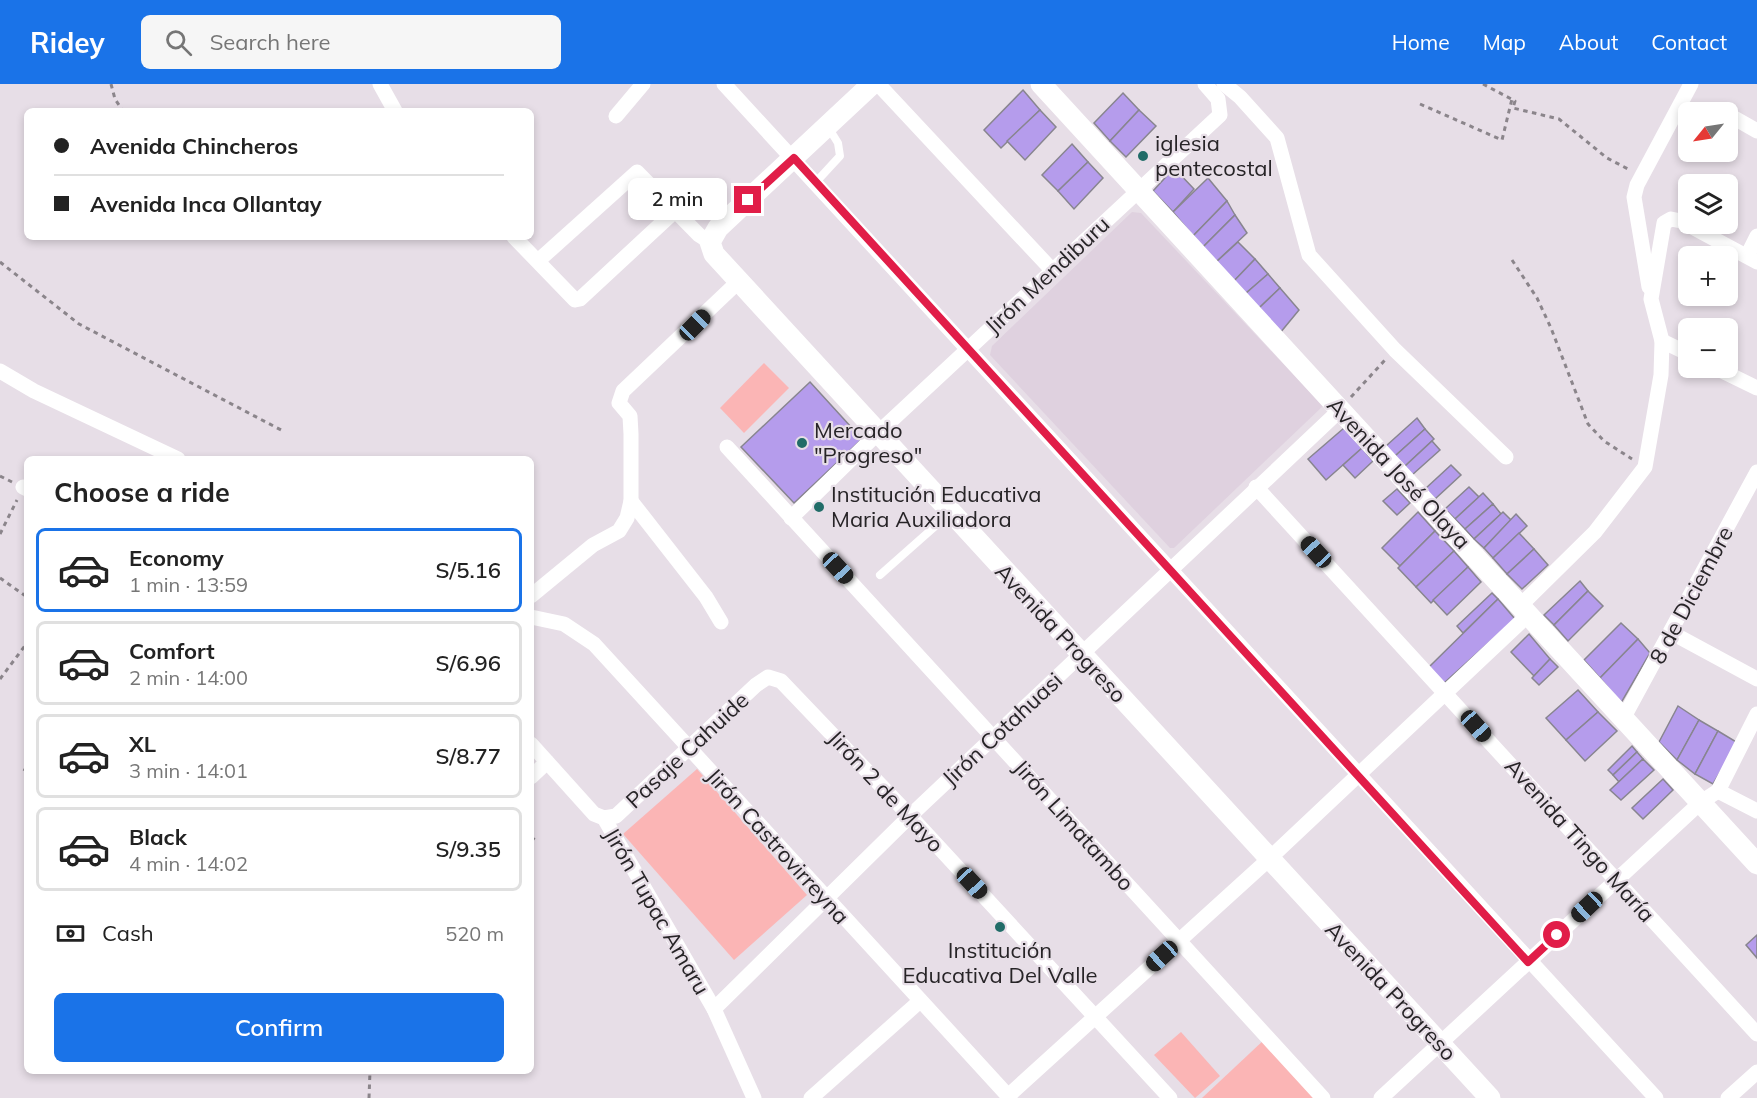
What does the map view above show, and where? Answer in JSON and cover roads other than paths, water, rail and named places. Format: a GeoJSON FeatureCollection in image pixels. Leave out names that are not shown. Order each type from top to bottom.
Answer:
{"type":"FeatureCollection","features":[{"type":"Feature","properties":{"kind":"street"},"geometry":{"type":"LineString","coordinates":[[380,84],[393,108]]}},
{"type":"Feature","properties":{"kind":"street"},"geometry":{"type":"LineString","coordinates":[[616,117],[643,84]]}},
{"type":"Feature","properties":{"kind":"street"},"geometry":{"type":"LineString","coordinates":[[724,84],[1528,962],[1656,1098]]}},
{"type":"Feature","properties":{"kind":"street"},"geometry":{"type":"LineString","coordinates":[[710,242],[718,228],[872,84]]}},
{"type":"Feature","properties":{"kind":"street"},"geometry":{"type":"LineString","coordinates":[[878,84],[1052,270]]}},
{"type":"Feature","properties":{"kind":"street","name":"Avenida José Olaya"},"geometry":{"type":"LineString","coordinates":[[1041,84],[1340,410],[1519,615],[1624,717],[1710,796],[1757,864]]}},
{"type":"Feature","properties":{"kind":"street","name":"Jirón Mendiburu"},"geometry":{"type":"LineString","coordinates":[[791,518],[879,432],[1220,115],[1221,107],[1218,99],[1204,84]]}},
{"type":"Feature","properties":{"kind":"street"},"geometry":{"type":"LineString","coordinates":[[1224,84],[1240,97],[1277,138],[1309,255],[1395,350],[1506,457]]}},
{"type":"Feature","properties":{"kind":"street"},"geometry":{"type":"LineString","coordinates":[[1004,1095],[1095,1017],[1358,776],[1440,685],[1455,678],[1519,615],[1594,532],[1644,467],[1660,375],[1662,341],[1641,253],[1634,197],[1642,176],[1691,84]]}},
{"type":"Feature","properties":{"kind":"street"},"geometry":{"type":"LineString","coordinates":[[1738,120],[1757,131]]}},
{"type":"Feature","properties":{"kind":"street","name":"Avenida Progreso"},"geometry":{"type":"LineString","coordinates":[[539,261],[633,174],[637,172],[642,175],[699,235],[710,242],[714,254],[879,432],[950,513],[1490,1098]]}},
{"type":"Feature","properties":{"kind":"street"},"geometry":{"type":"LineString","coordinates":[[517,240],[575,300],[580,299],[676,210]]}},
{"type":"Feature","properties":{"kind":"street"},"geometry":{"type":"LineString","coordinates":[[1651,299],[1664,223],[1671,219],[1681,220],[1752,259],[1757,236]]}},
{"type":"Feature","properties":{"kind":"street"},"geometry":{"type":"LineString","coordinates":[[534,594],[593,545],[619,531],[627,518],[631,501],[630,416],[619,403],[623,391],[739,281]]}},
{"type":"Feature","properties":{"kind":"street"},"geometry":{"type":"LineString","coordinates":[[1662,341],[1678,349]]}},
{"type":"Feature","properties":{"kind":"street"},"geometry":{"type":"LineString","coordinates":[[0,371],[34,391],[172,456]]}},
{"type":"Feature","properties":{"kind":"street"},"geometry":{"type":"LineString","coordinates":[[1736,378],[1757,388]]}},
{"type":"Feature","properties":{"kind":"street","name":"Jirón Cotahuasi"},"geometry":{"type":"LineString","coordinates":[[714,1009],[910,816],[1340,410]]}},
{"type":"Feature","properties":{"kind":"street","name":"Jirón Limatambo"},"geometry":{"type":"LineString","coordinates":[[727,447],[1323,1098]]}},
{"type":"Feature","properties":{"kind":"street","name":"8 de Diciembre"},"geometry":{"type":"LineString","coordinates":[[1624,717],[1672,633],[1757,472]]}},
{"type":"Feature","properties":{"kind":"street","name":"Avenida Tingo María"},"geometry":{"type":"LineString","coordinates":[[1256,487],[1440,685],[1757,1034]]}},
{"type":"Feature","properties":{"kind":"street"},"geometry":{"type":"LineString","coordinates":[[631,501],[706,597],[721,622]]}},
{"type":"Feature","properties":{"kind":"street","name":"Jirón Castrovirreyna"},"geometry":{"type":"LineString","coordinates":[[534,618],[564,624],[594,644],[1004,1095]]}},
{"type":"Feature","properties":{"kind":"street"},"geometry":{"type":"LineString","coordinates":[[1672,633],[1757,679]]}},
{"type":"Feature","properties":{"kind":"street","name":"Pasaje Cahuide"},"geometry":{"type":"LineString","coordinates":[[604,818],[616,816],[756,684],[768,677]]}},
{"type":"Feature","properties":{"kind":"street","name":"Jirón 2 de Mayo"},"geometry":{"type":"LineString","coordinates":[[768,677],[781,681],[910,816],[1170,1098]]}},
{"type":"Feature","properties":{"kind":"street"},"geometry":{"type":"LineString","coordinates":[[1381,1098],[1710,796],[1757,714]]}},
{"type":"Feature","properties":{"kind":"street","name":"Jirón Tupac Amaru"},"geometry":{"type":"LineString","coordinates":[[534,747],[594,814],[604,818],[714,1009],[754,1098]]}},
{"type":"Feature","properties":{"kind":"street"},"geometry":{"type":"LineString","coordinates":[[534,774],[547,762]]}},
{"type":"Feature","properties":{"kind":"street"},"geometry":{"type":"LineString","coordinates":[[1710,796],[1757,811]]}},
{"type":"Feature","properties":{"kind":"street"},"geometry":{"type":"LineString","coordinates":[[811,1098],[920,1001]]}},
{"type":"Feature","properties":{"kind":"street"},"geometry":{"type":"LineString","coordinates":[[1728,1098],[1757,1072]]}},
{"type":"Feature","properties":{"kind":"lane"},"geometry":{"type":"LineString","coordinates":[[816,182],[840,156],[838,142],[828,126]]}},
{"type":"Feature","properties":{"kind":"lane"},"geometry":{"type":"LineString","coordinates":[[880,575],[950,513]]}},
{"type":"Feature","properties":{"kind":"place","name":"iglesia pentecostal"},"geometry":{"type":"Point","coordinates":[1143,156]}},
{"type":"Feature","properties":{"kind":"place","name":"Mercado \"Progreso\""},"geometry":{"type":"Point","coordinates":[802,443]}},
{"type":"Feature","properties":{"kind":"place","name":"Institución Educativa Maria Auxiliadora"},"geometry":{"type":"Point","coordinates":[819,507]}},
{"type":"Feature","properties":{"kind":"place","name":"Institución Educativa Del Valle"},"geometry":{"type":"Point","coordinates":[1000,927]}}]}
